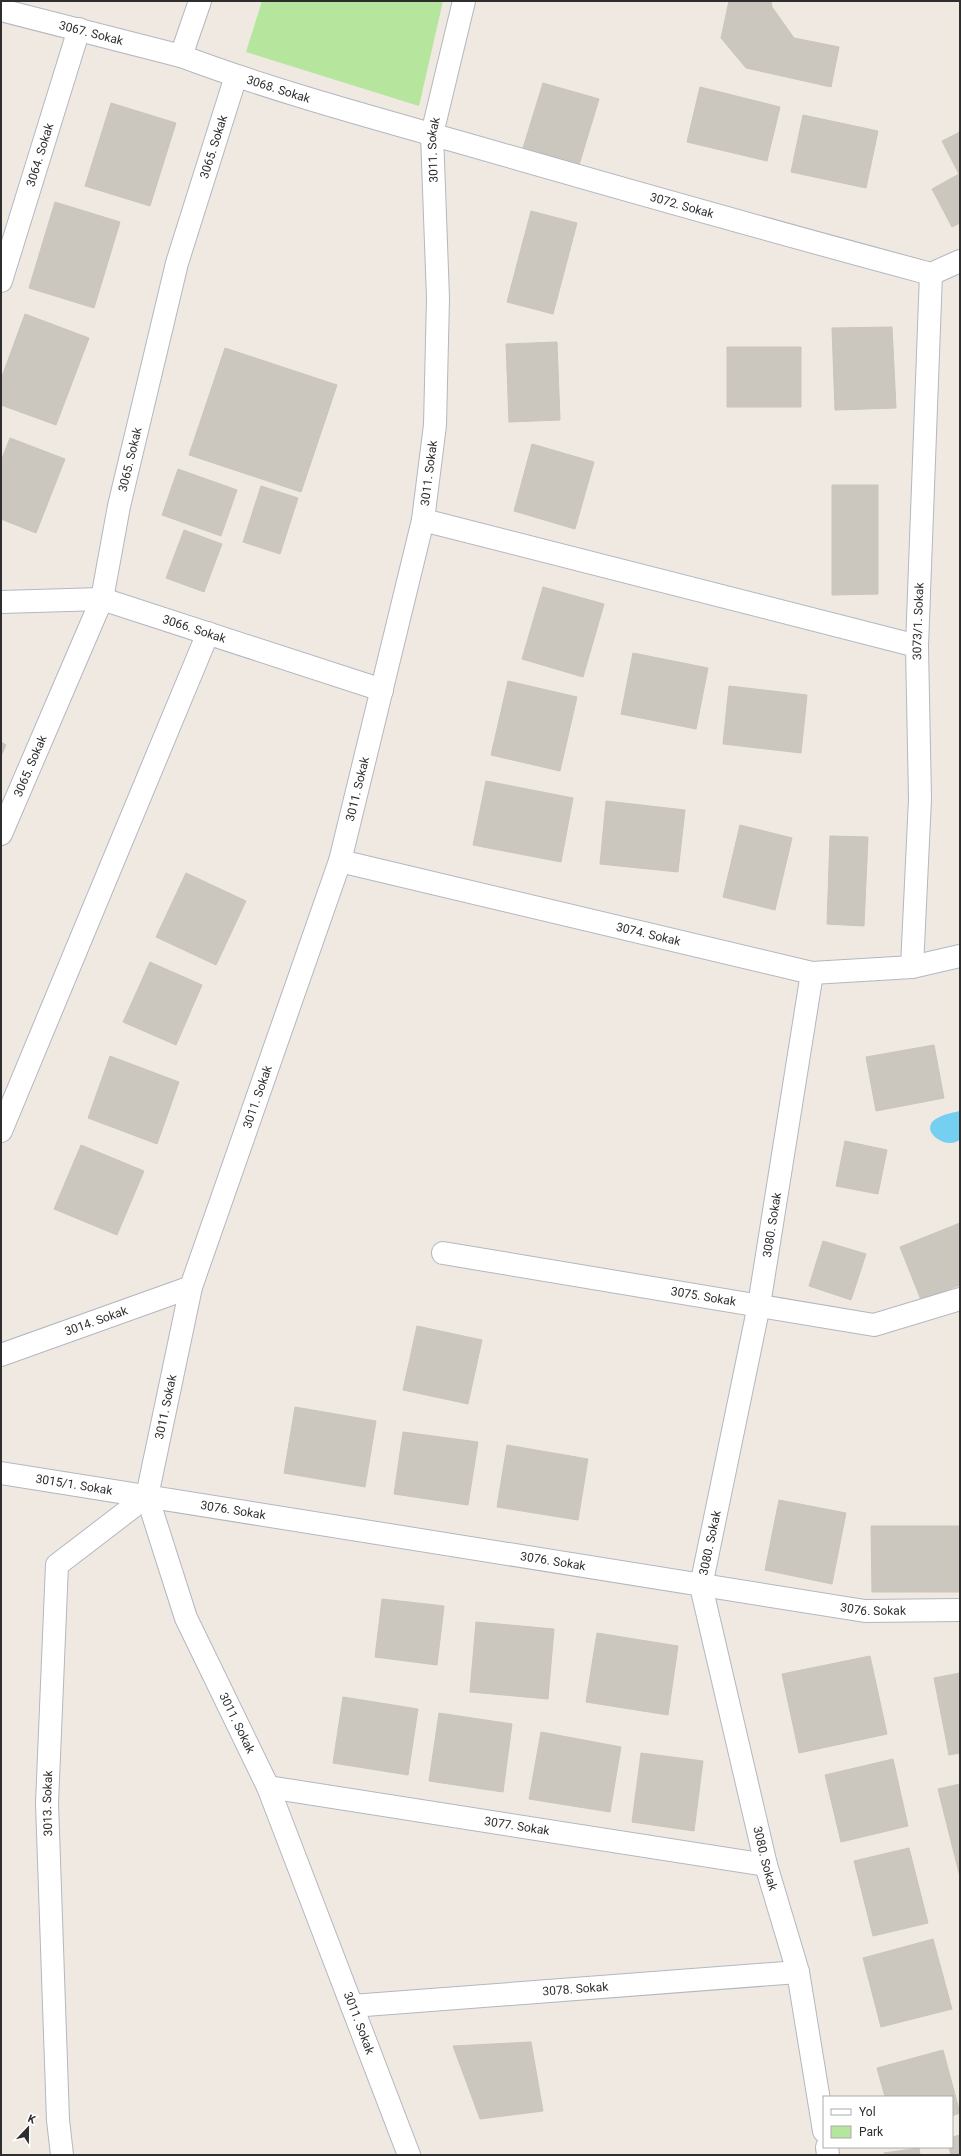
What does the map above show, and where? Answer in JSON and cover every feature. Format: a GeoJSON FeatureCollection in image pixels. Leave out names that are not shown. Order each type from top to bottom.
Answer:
{"type":"FeatureCollection","features":[{"type":"Feature","properties":{"kind":"street"},"geometry":{"type":"LineString","coordinates":[[181,56],[200,1]]}},
{"type":"Feature","properties":{"kind":"street","name":"3011. Sokak"},"geometry":{"type":"LineString","coordinates":[[409,2155],[268,1787],[186,1618],[147,1496],[191,1287],[340,861],[423,520],[435,425],[438,298],[432,134],[464,1]]}},
{"type":"Feature","properties":{"kind":"street","name":"3067. Sokak"},"geometry":{"type":"LineString","coordinates":[[1,10],[181,56]]}},
{"type":"Feature","properties":{"kind":"street","name":"3064. Sokak"},"geometry":{"type":"LineString","coordinates":[[1,281],[79,29]]}},
{"type":"Feature","properties":{"kind":"street","name":"3068. Sokak"},"geometry":{"type":"LineString","coordinates":[[181,56],[236,76],[325,105],[432,134]]}},
{"type":"Feature","properties":{"kind":"street","name":"3065. Sokak"},"geometry":{"type":"LineString","coordinates":[[1,834],[102,599],[119,506],[177,263],[236,76]]}},
{"type":"Feature","properties":{"kind":"street","name":"3072. Sokak"},"geometry":{"type":"LineString","coordinates":[[432,134],[679,205],[931,274]]}},
{"type":"Feature","properties":{"kind":"street"},"geometry":{"type":"LineString","coordinates":[[931,274],[960,261]]}},
{"type":"Feature","properties":{"kind":"street","name":"3073/1. Sokak"},"geometry":{"type":"LineString","coordinates":[[912,967],[920,799],[917,646],[931,274]]}},
{"type":"Feature","properties":{"kind":"street"},"geometry":{"type":"LineString","coordinates":[[423,520],[917,646]]}},
{"type":"Feature","properties":{"kind":"street","name":"3066. Sokak"},"geometry":{"type":"LineString","coordinates":[[1,602],[102,599],[382,690]]}},
{"type":"Feature","properties":{"kind":"street"},"geometry":{"type":"LineString","coordinates":[[1,1131],[208,633]]}},
{"type":"Feature","properties":{"kind":"street","name":"3074. Sokak"},"geometry":{"type":"LineString","coordinates":[[340,861],[812,973],[912,967],[960,956]]}},
{"type":"Feature","properties":{"kind":"street","name":"3080. Sokak"},"geometry":{"type":"LineString","coordinates":[[812,973],[759,1305],[701,1586],[766,1865],[798,1972],[823,2125]]}},
{"type":"Feature","properties":{"kind":"street","name":"3075. Sokak"},"geometry":{"type":"LineString","coordinates":[[443,1253],[874,1325],[960,1299]]}},
{"type":"Feature","properties":{"kind":"street","name":"3014. Sokak"},"geometry":{"type":"LineString","coordinates":[[1,1355],[191,1287]]}},
{"type":"Feature","properties":{"kind":"street","name":"3015/1. Sokak"},"geometry":{"type":"LineString","coordinates":[[1,1473],[147,1496]]}},
{"type":"Feature","properties":{"kind":"street","name":"3076. Sokak"},"geometry":{"type":"LineString","coordinates":[[147,1496],[701,1586],[865,1611],[960,1610]]}},
{"type":"Feature","properties":{"kind":"street","name":"3013. Sokak"},"geometry":{"type":"LineString","coordinates":[[62,2155],[58,2120],[47,1803],[57,1565],[147,1496]]}},
{"type":"Feature","properties":{"kind":"street","name":"3077. Sokak"},"geometry":{"type":"LineString","coordinates":[[268,1787],[766,1865]]}},
{"type":"Feature","properties":{"kind":"street","name":"3078. Sokak"},"geometry":{"type":"LineString","coordinates":[[352,2006],[798,1972]]}},
{"type":"Feature","properties":{"kind":"green space"},"geometry":{"type":"Polygon","coordinates":[[[262,1],[443,1],[419,106],[246,52],[262,1]]]}},
{"type":"Feature","properties":{"kind":"water"},"geometry":{"type":"Polygon","coordinates":[[[960,1111],[960,1140],[953,1143],[947,1143],[934,1136],[930,1129],[930,1125],[933,1121],[949,1113],[960,1111]]]}},
{"type":"Feature","properties":{"kind":"building"},"geometry":{"type":"Polygon","coordinates":[[[729,1],[771,1],[772,7],[794,38],[839,47],[831,87],[746,68],[721,38],[729,1]]]}},
{"type":"Feature","properties":{"kind":"building"},"geometry":{"type":"Polygon","coordinates":[[[543,83],[599,99],[579,165],[523,148],[543,83]]]}},
{"type":"Feature","properties":{"kind":"building"},"geometry":{"type":"Polygon","coordinates":[[[700,87],[780,107],[767,161],[687,142],[700,87]]]}},
{"type":"Feature","properties":{"kind":"building"},"geometry":{"type":"Polygon","coordinates":[[[111,103],[176,123],[150,206],[85,186],[111,103]]]}},
{"type":"Feature","properties":{"kind":"building"},"geometry":{"type":"Polygon","coordinates":[[[803,115],[878,131],[866,188],[791,172],[803,115]]]}},
{"type":"Feature","properties":{"kind":"building"},"geometry":{"type":"Polygon","coordinates":[[[960,132],[960,223],[952,227],[932,189],[959,174],[942,141],[960,132]]]}},
{"type":"Feature","properties":{"kind":"building"},"geometry":{"type":"Polygon","coordinates":[[[55,202],[120,222],[94,308],[29,288],[55,202]]]}},
{"type":"Feature","properties":{"kind":"building"},"geometry":{"type":"Polygon","coordinates":[[[531,211],[577,223],[553,314],[507,302],[531,211]]]}},
{"type":"Feature","properties":{"kind":"building"},"geometry":{"type":"Polygon","coordinates":[[[25,314],[89,338],[56,425],[1,405],[1,379],[25,314]]]}},
{"type":"Feature","properties":{"kind":"building"},"geometry":{"type":"Polygon","coordinates":[[[892,327],[896,408],[835,410],[832,328],[892,327]]]}},
{"type":"Feature","properties":{"kind":"building"},"geometry":{"type":"Polygon","coordinates":[[[557,342],[560,420],[509,422],[506,344],[557,342]]]}},
{"type":"Feature","properties":{"kind":"building"},"geometry":{"type":"Polygon","coordinates":[[[727,347],[801,347],[801,407],[727,407],[727,347]]]}},
{"type":"Feature","properties":{"kind":"building"},"geometry":{"type":"Polygon","coordinates":[[[225,348],[337,385],[301,492],[189,455],[225,348]]]}},
{"type":"Feature","properties":{"kind":"building"},"geometry":{"type":"Polygon","coordinates":[[[10,438],[65,459],[36,533],[1,519],[1,461],[10,438]]]}},
{"type":"Feature","properties":{"kind":"building"},"geometry":{"type":"Polygon","coordinates":[[[532,444],[594,462],[575,529],[514,511],[532,444]]]}},
{"type":"Feature","properties":{"kind":"building"},"geometry":{"type":"Polygon","coordinates":[[[178,469],[237,490],[221,536],[162,515],[178,469]]]}},
{"type":"Feature","properties":{"kind":"building"},"geometry":{"type":"Polygon","coordinates":[[[832,485],[878,485],[878,594],[832,595],[832,485]]]}},
{"type":"Feature","properties":{"kind":"building"},"geometry":{"type":"Polygon","coordinates":[[[261,486],[298,498],[280,554],[243,542],[261,486]]]}},
{"type":"Feature","properties":{"kind":"building"},"geometry":{"type":"Polygon","coordinates":[[[184,530],[222,544],[204,592],[166,578],[184,530]]]}},
{"type":"Feature","properties":{"kind":"building"},"geometry":{"type":"Polygon","coordinates":[[[543,587],[604,604],[583,677],[522,659],[543,587]]]}},
{"type":"Feature","properties":{"kind":"building"},"geometry":{"type":"Polygon","coordinates":[[[633,653],[708,668],[696,729],[621,714],[633,653]]]}},
{"type":"Feature","properties":{"kind":"building"},"geometry":{"type":"Polygon","coordinates":[[[508,681],[577,697],[560,771],[491,755],[508,681]]]}},
{"type":"Feature","properties":{"kind":"building"},"geometry":{"type":"Polygon","coordinates":[[[729,686],[807,695],[801,753],[723,744],[729,686]]]}},
{"type":"Feature","properties":{"kind":"building"},"geometry":{"type":"Polygon","coordinates":[[[1,742],[6,745],[1,756],[1,742]]]}},
{"type":"Feature","properties":{"kind":"building"},"geometry":{"type":"Polygon","coordinates":[[[486,781],[573,798],[561,862],[473,845],[486,781]]]}},
{"type":"Feature","properties":{"kind":"building"},"geometry":{"type":"Polygon","coordinates":[[[606,801],[685,810],[678,872],[600,864],[606,801]]]}},
{"type":"Feature","properties":{"kind":"building"},"geometry":{"type":"Polygon","coordinates":[[[740,825],[792,838],[775,910],[723,897],[740,825]]]}},
{"type":"Feature","properties":{"kind":"building"},"geometry":{"type":"Polygon","coordinates":[[[830,836],[868,837],[864,926],[827,924],[830,836]]]}},
{"type":"Feature","properties":{"kind":"building"},"geometry":{"type":"Polygon","coordinates":[[[186,873],[246,901],[216,965],[156,937],[186,873]]]}},
{"type":"Feature","properties":{"kind":"building"},"geometry":{"type":"Polygon","coordinates":[[[150,962],[202,985],[176,1045],[123,1022],[150,962]]]}},
{"type":"Feature","properties":{"kind":"building"},"geometry":{"type":"Polygon","coordinates":[[[934,1045],[944,1098],[876,1111],[866,1057],[934,1045]]]}},
{"type":"Feature","properties":{"kind":"building"},"geometry":{"type":"Polygon","coordinates":[[[110,1056],[179,1082],[157,1144],[88,1118],[110,1056]]]}},
{"type":"Feature","properties":{"kind":"building"},"geometry":{"type":"Polygon","coordinates":[[[845,1141],[887,1150],[878,1194],[836,1186],[845,1141]]]}},
{"type":"Feature","properties":{"kind":"building"},"geometry":{"type":"Polygon","coordinates":[[[81,1145],[144,1171],[117,1235],[54,1209],[81,1145]]]}},
{"type":"Feature","properties":{"kind":"building"},"geometry":{"type":"Polygon","coordinates":[[[960,1223],[960,1285],[921,1300],[900,1247],[960,1223]]]}},
{"type":"Feature","properties":{"kind":"building"},"geometry":{"type":"Polygon","coordinates":[[[823,1241],[866,1254],[851,1300],[809,1286],[823,1241]]]}},
{"type":"Feature","properties":{"kind":"building"},"geometry":{"type":"Polygon","coordinates":[[[417,1326],[482,1340],[468,1404],[403,1390],[417,1326]]]}},
{"type":"Feature","properties":{"kind":"building"},"geometry":{"type":"Polygon","coordinates":[[[295,1407],[376,1421],[365,1487],[284,1473],[295,1407]]]}},
{"type":"Feature","properties":{"kind":"building"},"geometry":{"type":"Polygon","coordinates":[[[403,1432],[478,1442],[468,1505],[394,1494],[403,1432]]]}},
{"type":"Feature","properties":{"kind":"building"},"geometry":{"type":"Polygon","coordinates":[[[507,1445],[588,1459],[578,1520],[497,1507],[507,1445]]]}},
{"type":"Feature","properties":{"kind":"building"},"geometry":{"type":"Polygon","coordinates":[[[779,1500],[846,1513],[832,1584],[765,1570],[779,1500]]]}},
{"type":"Feature","properties":{"kind":"building"},"geometry":{"type":"Polygon","coordinates":[[[871,1526],[960,1526],[960,1592],[872,1592],[871,1526]]]}},
{"type":"Feature","properties":{"kind":"building"},"geometry":{"type":"Polygon","coordinates":[[[382,1599],[444,1606],[437,1665],[375,1657],[382,1599]]]}},
{"type":"Feature","properties":{"kind":"building"},"geometry":{"type":"Polygon","coordinates":[[[476,1622],[554,1629],[548,1699],[470,1692],[476,1622]]]}},
{"type":"Feature","properties":{"kind":"building"},"geometry":{"type":"Polygon","coordinates":[[[597,1633],[678,1646],[668,1715],[586,1702],[597,1633]]]}},
{"type":"Feature","properties":{"kind":"building"},"geometry":{"type":"Polygon","coordinates":[[[870,1656],[887,1734],[799,1753],[782,1674],[870,1656]]]}},
{"type":"Feature","properties":{"kind":"building"},"geometry":{"type":"Polygon","coordinates":[[[960,1673],[960,1753],[949,1755],[934,1678],[960,1673]]]}},
{"type":"Feature","properties":{"kind":"building"},"geometry":{"type":"Polygon","coordinates":[[[343,1697],[418,1709],[408,1775],[333,1763],[343,1697]]]}},
{"type":"Feature","properties":{"kind":"building"},"geometry":{"type":"Polygon","coordinates":[[[439,1713],[512,1724],[503,1792],[429,1781],[439,1713]]]}},
{"type":"Feature","properties":{"kind":"building"},"geometry":{"type":"Polygon","coordinates":[[[541,1732],[621,1747],[610,1812],[529,1799],[541,1732]]]}},
{"type":"Feature","properties":{"kind":"building"},"geometry":{"type":"Polygon","coordinates":[[[641,1753],[703,1761],[694,1831],[632,1822],[641,1753]]]}},
{"type":"Feature","properties":{"kind":"building"},"geometry":{"type":"Polygon","coordinates":[[[893,1759],[908,1826],[841,1842],[825,1775],[893,1759]]]}},
{"type":"Feature","properties":{"kind":"building"},"geometry":{"type":"Polygon","coordinates":[[[960,1784],[960,1877],[938,1789],[960,1784]]]}},
{"type":"Feature","properties":{"kind":"building"},"geometry":{"type":"Polygon","coordinates":[[[909,1848],[928,1923],[873,1936],[854,1861],[909,1848]]]}},
{"type":"Feature","properties":{"kind":"building"},"geometry":{"type":"Polygon","coordinates":[[[933,1939],[952,2009],[881,2027],[863,1958],[933,1939]]]}},
{"type":"Feature","properties":{"kind":"building"},"geometry":{"type":"Polygon","coordinates":[[[531,2042],[543,2111],[480,2119],[453,2046],[531,2042]]]}},
{"type":"Feature","properties":{"kind":"building"},"geometry":{"type":"Polygon","coordinates":[[[943,2050],[960,2113],[953,2116],[953,2096],[885,2096],[877,2068],[943,2050]]]}},
{"type":"Feature","properties":{"kind":"building"},"geometry":{"type":"Polygon","coordinates":[[[960,2135],[960,2155],[951,2155],[949,2148],[953,2148],[953,2137],[960,2135]]]}},
{"type":"Feature","properties":{"kind":"building"},"geometry":{"type":"Polygon","coordinates":[[[919,2148],[920,2155],[885,2155],[884,2153],[919,2148]]]}}]}
